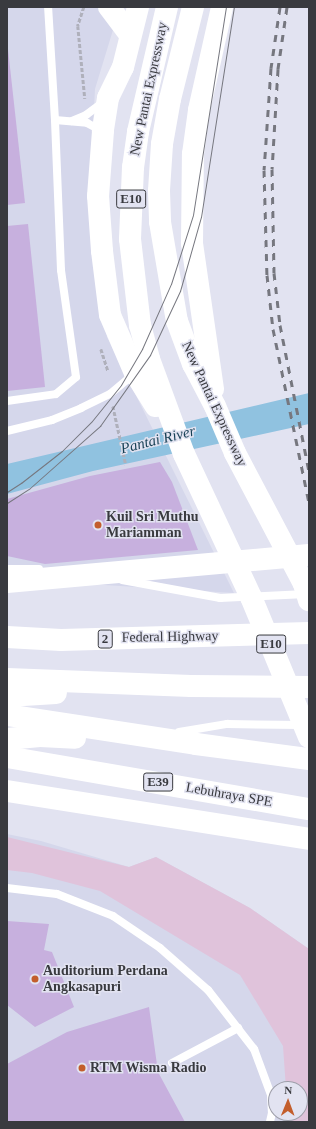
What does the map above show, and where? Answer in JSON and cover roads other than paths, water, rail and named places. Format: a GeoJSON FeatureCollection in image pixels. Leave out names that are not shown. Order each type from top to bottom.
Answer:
{"type":"FeatureCollection","features":[{"type":"Feature","properties":{"kind":"highway"},"geometry":{"type":"LineString","coordinates":[[109,7],[130,36]]}},
{"type":"Feature","properties":{"kind":"highway"},"geometry":{"type":"LineString","coordinates":[[138,7],[123,67],[108,98],[103,131],[98,196],[103,258],[110,315],[138,378],[184,452]]}},
{"type":"Feature","properties":{"kind":"highway"},"geometry":{"type":"LineString","coordinates":[[130,36],[144,7]]}},
{"type":"Feature","properties":{"kind":"highway","name":"New Pantai Expressway"},"geometry":{"type":"LineString","coordinates":[[167,7],[138,132],[130,207],[130,239],[140,325],[149,359],[184,452],[251,597],[309,737]]}},
{"type":"Feature","properties":{"kind":"highway","name":"New Pantai Expressway"},"geometry":{"type":"LineString","coordinates":[[193,7],[170,99],[162,144],[159,191],[160,222],[177,321],[186,346],[215,406],[235,453],[304,584],[309,600]]}},
{"type":"Feature","properties":{"kind":"highway"},"geometry":{"type":"LineString","coordinates":[[210,7],[213,42]]}},
{"type":"Feature","properties":{"kind":"highway"},"geometry":{"type":"LineString","coordinates":[[215,406],[192,243],[193,154],[199,110],[222,7]]}},
{"type":"Feature","properties":{"kind":"highway"},"geometry":{"type":"LineString","coordinates":[[7,582],[43,573],[309,555]]}},
{"type":"Feature","properties":{"kind":"highway","name":"Federal Highway"},"geometry":{"type":"LineString","coordinates":[[7,637],[61,640],[309,633]]}},
{"type":"Feature","properties":{"kind":"highway"},"geometry":{"type":"LineString","coordinates":[[7,679],[191,686],[309,687]]}},
{"type":"Feature","properties":{"kind":"highway"},"geometry":{"type":"LineString","coordinates":[[7,696],[191,686]]}},
{"type":"Feature","properties":{"kind":"highway"},"geometry":{"type":"LineString","coordinates":[[7,715],[188,738],[245,751],[309,759]]}},
{"type":"Feature","properties":{"kind":"highway"},"geometry":{"type":"LineString","coordinates":[[7,739],[40,736],[188,738]]}},
{"type":"Feature","properties":{"kind":"highway","name":"Lebuhraya SPE"},"geometry":{"type":"LineString","coordinates":[[7,757],[309,809]]}},
{"type":"Feature","properties":{"kind":"highway","name":"E39"},"geometry":{"type":"LineString","coordinates":[[7,792],[309,839]]}},
{"type":"Feature","properties":{"kind":"lane"},"geometry":{"type":"LineString","coordinates":[[7,401],[56,394],[76,376],[61,270],[55,120],[48,7]]}},
{"type":"Feature","properties":{"kind":"lane"},"geometry":{"type":"LineString","coordinates":[[72,122],[86,115],[108,98]]}},
{"type":"Feature","properties":{"kind":"lane"},"geometry":{"type":"LineString","coordinates":[[55,120],[87,123],[103,131]]}},
{"type":"Feature","properties":{"kind":"lane"},"geometry":{"type":"LineString","coordinates":[[7,431],[52,420],[110,394],[138,378]]}},
{"type":"Feature","properties":{"kind":"lane"},"geometry":{"type":"LineString","coordinates":[[7,569],[220,598],[309,594]]}},
{"type":"Feature","properties":{"kind":"lane"},"geometry":{"type":"LineString","coordinates":[[188,738],[227,724],[309,725]]}},
{"type":"Feature","properties":{"kind":"lane"},"geometry":{"type":"LineString","coordinates":[[7,888],[57,894],[113,916],[160,948],[208,990],[254,1049],[271,1096],[272,1113],[270,1122]]}},
{"type":"Feature","properties":{"kind":"lane"},"geometry":{"type":"LineString","coordinates":[[172,1063],[238,1028]]}},
{"type":"Feature","properties":{"kind":"water","name":"Pantai River"},"geometry":{"type":"Polygon","coordinates":[[[309,393],[309,424],[93,471],[7,494],[7,464],[309,393]]]}},
{"type":"Feature","properties":{"kind":"tram line"},"geometry":{"type":"LineString","coordinates":[[7,492],[62,451],[92,421],[121,385],[142,349],[171,284],[193,215],[226,7]]}},
{"type":"Feature","properties":{"kind":"tram line"},"geometry":{"type":"LineString","coordinates":[[7,503],[30,488],[100,426],[150,355],[180,291],[201,217],[234,7]]}},
{"type":"Feature","properties":{"kind":"railway"},"geometry":{"type":"LineString","coordinates":[[280,7],[271,68],[264,170],[267,275],[273,329],[309,503]]}},
{"type":"Feature","properties":{"kind":"railway"},"geometry":{"type":"LineString","coordinates":[[287,7],[278,69],[272,169],[274,273],[280,325],[309,471]]}},
{"type":"Feature","properties":{"kind":"place","name":"Kuil Sri Muthu Mariamman"},"geometry":{"type":"Point","coordinates":[98,525]}},
{"type":"Feature","properties":{"kind":"place","name":"Auditorium Perdana Angkasapuri"},"geometry":{"type":"Point","coordinates":[35,979]}},
{"type":"Feature","properties":{"kind":"place","name":"RTM Wisma Radio"},"geometry":{"type":"Point","coordinates":[82,1068]}}]}
